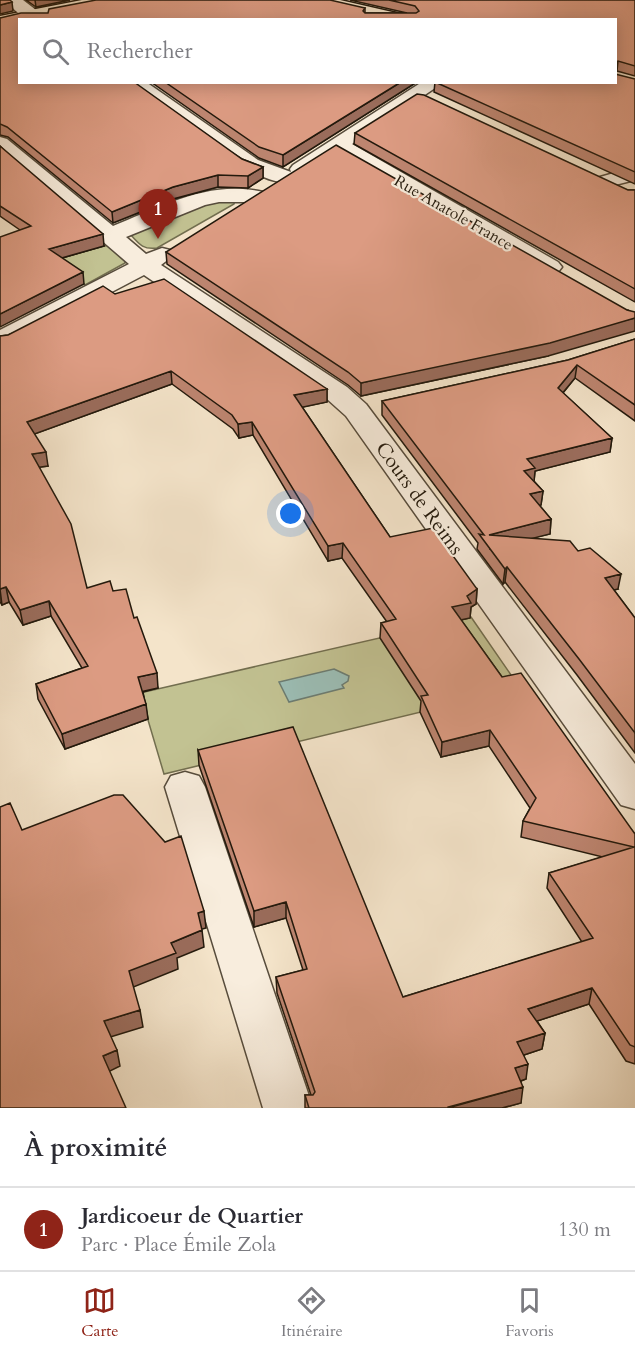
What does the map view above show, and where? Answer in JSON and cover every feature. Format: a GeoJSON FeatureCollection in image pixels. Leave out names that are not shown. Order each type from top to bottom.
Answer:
{"type":"FeatureCollection","features":[{"type":"Feature","properties":{"kind":"main road"},"geometry":{"type":"LineString","coordinates":[[36,17],[105,0]]}},
{"type":"Feature","properties":{"kind":"main road"},"geometry":{"type":"LineString","coordinates":[[345,0],[410,18]]}},
{"type":"Feature","properties":{"kind":"main road"},"geometry":{"type":"LineString","coordinates":[[313,1],[372,18]]}},
{"type":"Feature","properties":{"kind":"main road"},"geometry":{"type":"LineString","coordinates":[[313,1],[398,18]]}},
{"type":"Feature","properties":{"kind":"main road"},"geometry":{"type":"LineString","coordinates":[[0,21],[18,19]]}},
{"type":"Feature","properties":{"kind":"street"},"geometry":{"type":"LineString","coordinates":[[14,0],[36,17]]}},
{"type":"Feature","properties":{"kind":"street"},"geometry":{"type":"LineString","coordinates":[[136,84],[251,164],[287,177]]}},
{"type":"Feature","properties":{"kind":"street"},"geometry":{"type":"LineString","coordinates":[[224,217],[432,84]]}},
{"type":"Feature","properties":{"kind":"street"},"geometry":{"type":"LineString","coordinates":[[414,96],[438,103]]}},
{"type":"Feature","properties":{"kind":"street","name":"Cours de Reims"},"geometry":{"type":"LineString","coordinates":[[0,143],[145,265],[337,393],[367,408],[635,794]]}},
{"type":"Feature","properties":{"kind":"street","name":"Rue Anatole France"},"geometry":{"type":"LineString","coordinates":[[335,147],[346,149],[564,275]]}},
{"type":"Feature","properties":{"kind":"street"},"geometry":{"type":"LineString","coordinates":[[635,173],[600,178],[635,194]]}},
{"type":"Feature","properties":{"kind":"street"},"geometry":{"type":"LineString","coordinates":[[112,235],[208,197],[237,193],[255,197]]}},
{"type":"Feature","properties":{"kind":"street"},"geometry":{"type":"LineString","coordinates":[[0,340],[79,301],[179,244]]}},
{"type":"Feature","properties":{"kind":"street"},"geometry":{"type":"LineString","coordinates":[[185,787],[288,1108]]}},
{"type":"Feature","properties":{"kind":"green space"},"geometry":{"type":"Polygon","coordinates":[[[235,199],[234,204],[157,248],[145,247],[130,234],[210,200],[235,199]]]}},
{"type":"Feature","properties":{"kind":"green space"},"geometry":{"type":"Polygon","coordinates":[[[108,245],[124,258],[125,263],[85,285],[51,261],[108,245]]]}},
{"type":"Feature","properties":{"kind":"green space"},"geometry":{"type":"Polygon","coordinates":[[[471,617],[520,688],[164,774],[140,693],[471,617]]]}},
{"type":"Feature","properties":{"kind":"water"},"geometry":{"type":"Polygon","coordinates":[[[334,669],[349,676],[348,681],[342,685],[344,688],[289,702],[279,682],[334,669]]]}},
{"type":"Feature","properties":{"kind":"building"},"geometry":{"type":"Polygon","coordinates":[[[0,0],[10,0],[12,2],[0,5],[0,0]]]}},
{"type":"Feature","properties":{"kind":"building"},"geometry":{"type":"Polygon","coordinates":[[[96,0],[330,0],[365,8],[363,11],[365,13],[416,13],[419,11],[415,6],[389,0],[635,0],[635,66],[617,62],[617,18],[18,18],[18,84],[137,84],[242,159],[263,167],[248,176],[218,175],[173,187],[112,212],[7,127],[0,124],[0,18],[21,13],[48,13],[49,9],[96,0]]]}},
{"type":"Feature","properties":{"kind":"building"},"geometry":{"type":"Polygon","coordinates":[[[617,74],[635,79],[635,172],[439,84],[617,84],[617,74]]]}},
{"type":"Feature","properties":{"kind":"building"},"geometry":{"type":"Polygon","coordinates":[[[168,84],[398,84],[283,155],[259,147],[168,84]]]}},
{"type":"Feature","properties":{"kind":"building"},"geometry":{"type":"Polygon","coordinates":[[[417,94],[424,95],[628,190],[635,190],[635,289],[355,133],[417,94]]]}},
{"type":"Feature","properties":{"kind":"building"},"geometry":{"type":"Polygon","coordinates":[[[336,145],[627,310],[635,312],[635,318],[550,343],[361,383],[348,372],[166,252],[336,145]]]}},
{"type":"Feature","properties":{"kind":"building"},"geometry":{"type":"Polygon","coordinates":[[[0,146],[103,234],[49,249],[83,272],[0,314],[0,237],[31,226],[0,206],[0,146]]]}},
{"type":"Feature","properties":{"kind":"building"},"geometry":{"type":"Polygon","coordinates":[[[164,279],[327,389],[294,395],[390,537],[433,528],[477,589],[467,596],[471,603],[452,607],[502,677],[521,673],[635,834],[635,1047],[630,1045],[592,988],[528,1009],[545,1033],[517,1042],[528,1064],[515,1068],[523,1087],[448,1108],[309,1108],[305,1095],[313,1095],[315,1092],[276,977],[307,969],[286,902],[254,911],[198,750],[293,727],[403,997],[593,938],[549,873],[634,847],[523,821],[536,798],[490,730],[442,742],[421,696],[428,695],[381,623],[396,619],[343,543],[328,546],[252,422],[238,424],[232,415],[171,371],[27,422],[46,452],[32,454],[71,524],[87,588],[110,581],[113,591],[126,589],[134,618],[137,617],[157,673],[138,677],[146,704],[62,734],[36,684],[88,666],[49,601],[20,610],[6,587],[0,589],[0,336],[8,335],[103,286],[115,294],[164,279]]]}},
{"type":"Feature","properties":{"kind":"building"},"geometry":{"type":"Polygon","coordinates":[[[635,339],[635,405],[577,365],[558,388],[612,438],[527,459],[535,468],[524,471],[543,491],[530,494],[551,519],[489,535],[570,541],[578,551],[590,548],[621,574],[605,578],[635,618],[635,733],[507,567],[505,569],[479,534],[484,535],[382,401],[568,360],[635,339]]]}},
{"type":"Feature","properties":{"kind":"building"},"geometry":{"type":"Polygon","coordinates":[[[114,795],[123,795],[165,842],[181,836],[204,911],[198,913],[202,930],[171,943],[176,953],[129,971],[140,1010],[104,1021],[117,1050],[103,1056],[126,1108],[0,1108],[0,807],[10,803],[22,830],[114,795]]]}},
{"type":"Feature","properties":{"kind":"place","name":"Jardicoeur de Quartier"},"geometry":{"type":"Point","coordinates":[158,239]}}]}
